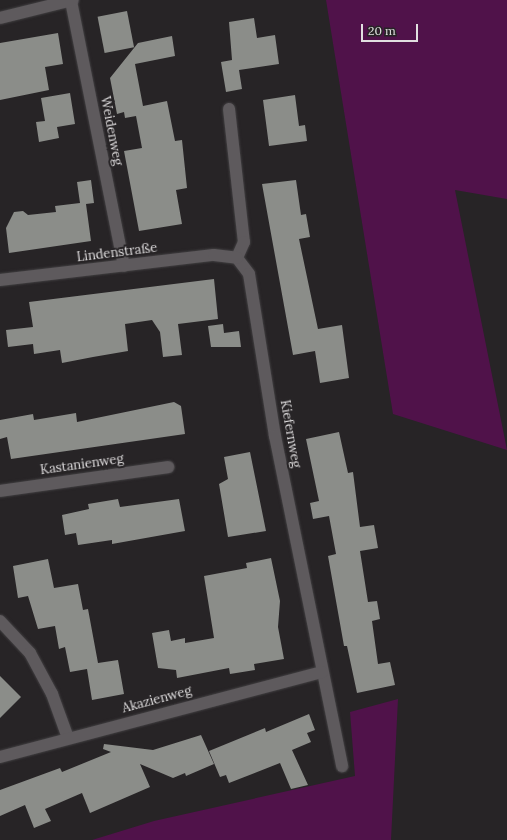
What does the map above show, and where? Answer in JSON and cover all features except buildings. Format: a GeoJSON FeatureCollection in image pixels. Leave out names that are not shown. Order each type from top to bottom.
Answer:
{"type":"FeatureCollection","features":[{"type":"Feature","properties":{"kind":"street","name":"Weidenweg"},"geometry":{"type":"LineString","coordinates":[[0,18],[72,0],[124,266]]}},
{"type":"Feature","properties":{"kind":"street"},"geometry":{"type":"LineString","coordinates":[[229,109],[244,242],[237,258]]}},
{"type":"Feature","properties":{"kind":"street","name":"Lindenstraße"},"geometry":{"type":"LineString","coordinates":[[0,280],[214,255],[237,258]]}},
{"type":"Feature","properties":{"kind":"street","name":"Kiefernweg"},"geometry":{"type":"LineString","coordinates":[[237,258],[249,274],[275,436],[342,766]]}},
{"type":"Feature","properties":{"kind":"street","name":"Kastanienweg"},"geometry":{"type":"LineString","coordinates":[[0,491],[168,467]]}},
{"type":"Feature","properties":{"kind":"street"},"geometry":{"type":"LineString","coordinates":[[0,621],[30,653],[52,694],[68,738]]}},
{"type":"Feature","properties":{"kind":"street","name":"Akazienweg"},"geometry":{"type":"LineString","coordinates":[[0,757],[322,672]]}},
{"type":"Feature","properties":{"kind":"shaded area"},"geometry":{"type":"Polygon","coordinates":[[[326,0],[507,0],[507,199],[455,190],[507,450],[393,414],[326,0]]]}},
{"type":"Feature","properties":{"kind":"shaded area"},"geometry":{"type":"Polygon","coordinates":[[[398,699],[391,840],[92,840],[154,821],[355,776],[350,712],[398,699]]]}}]}
